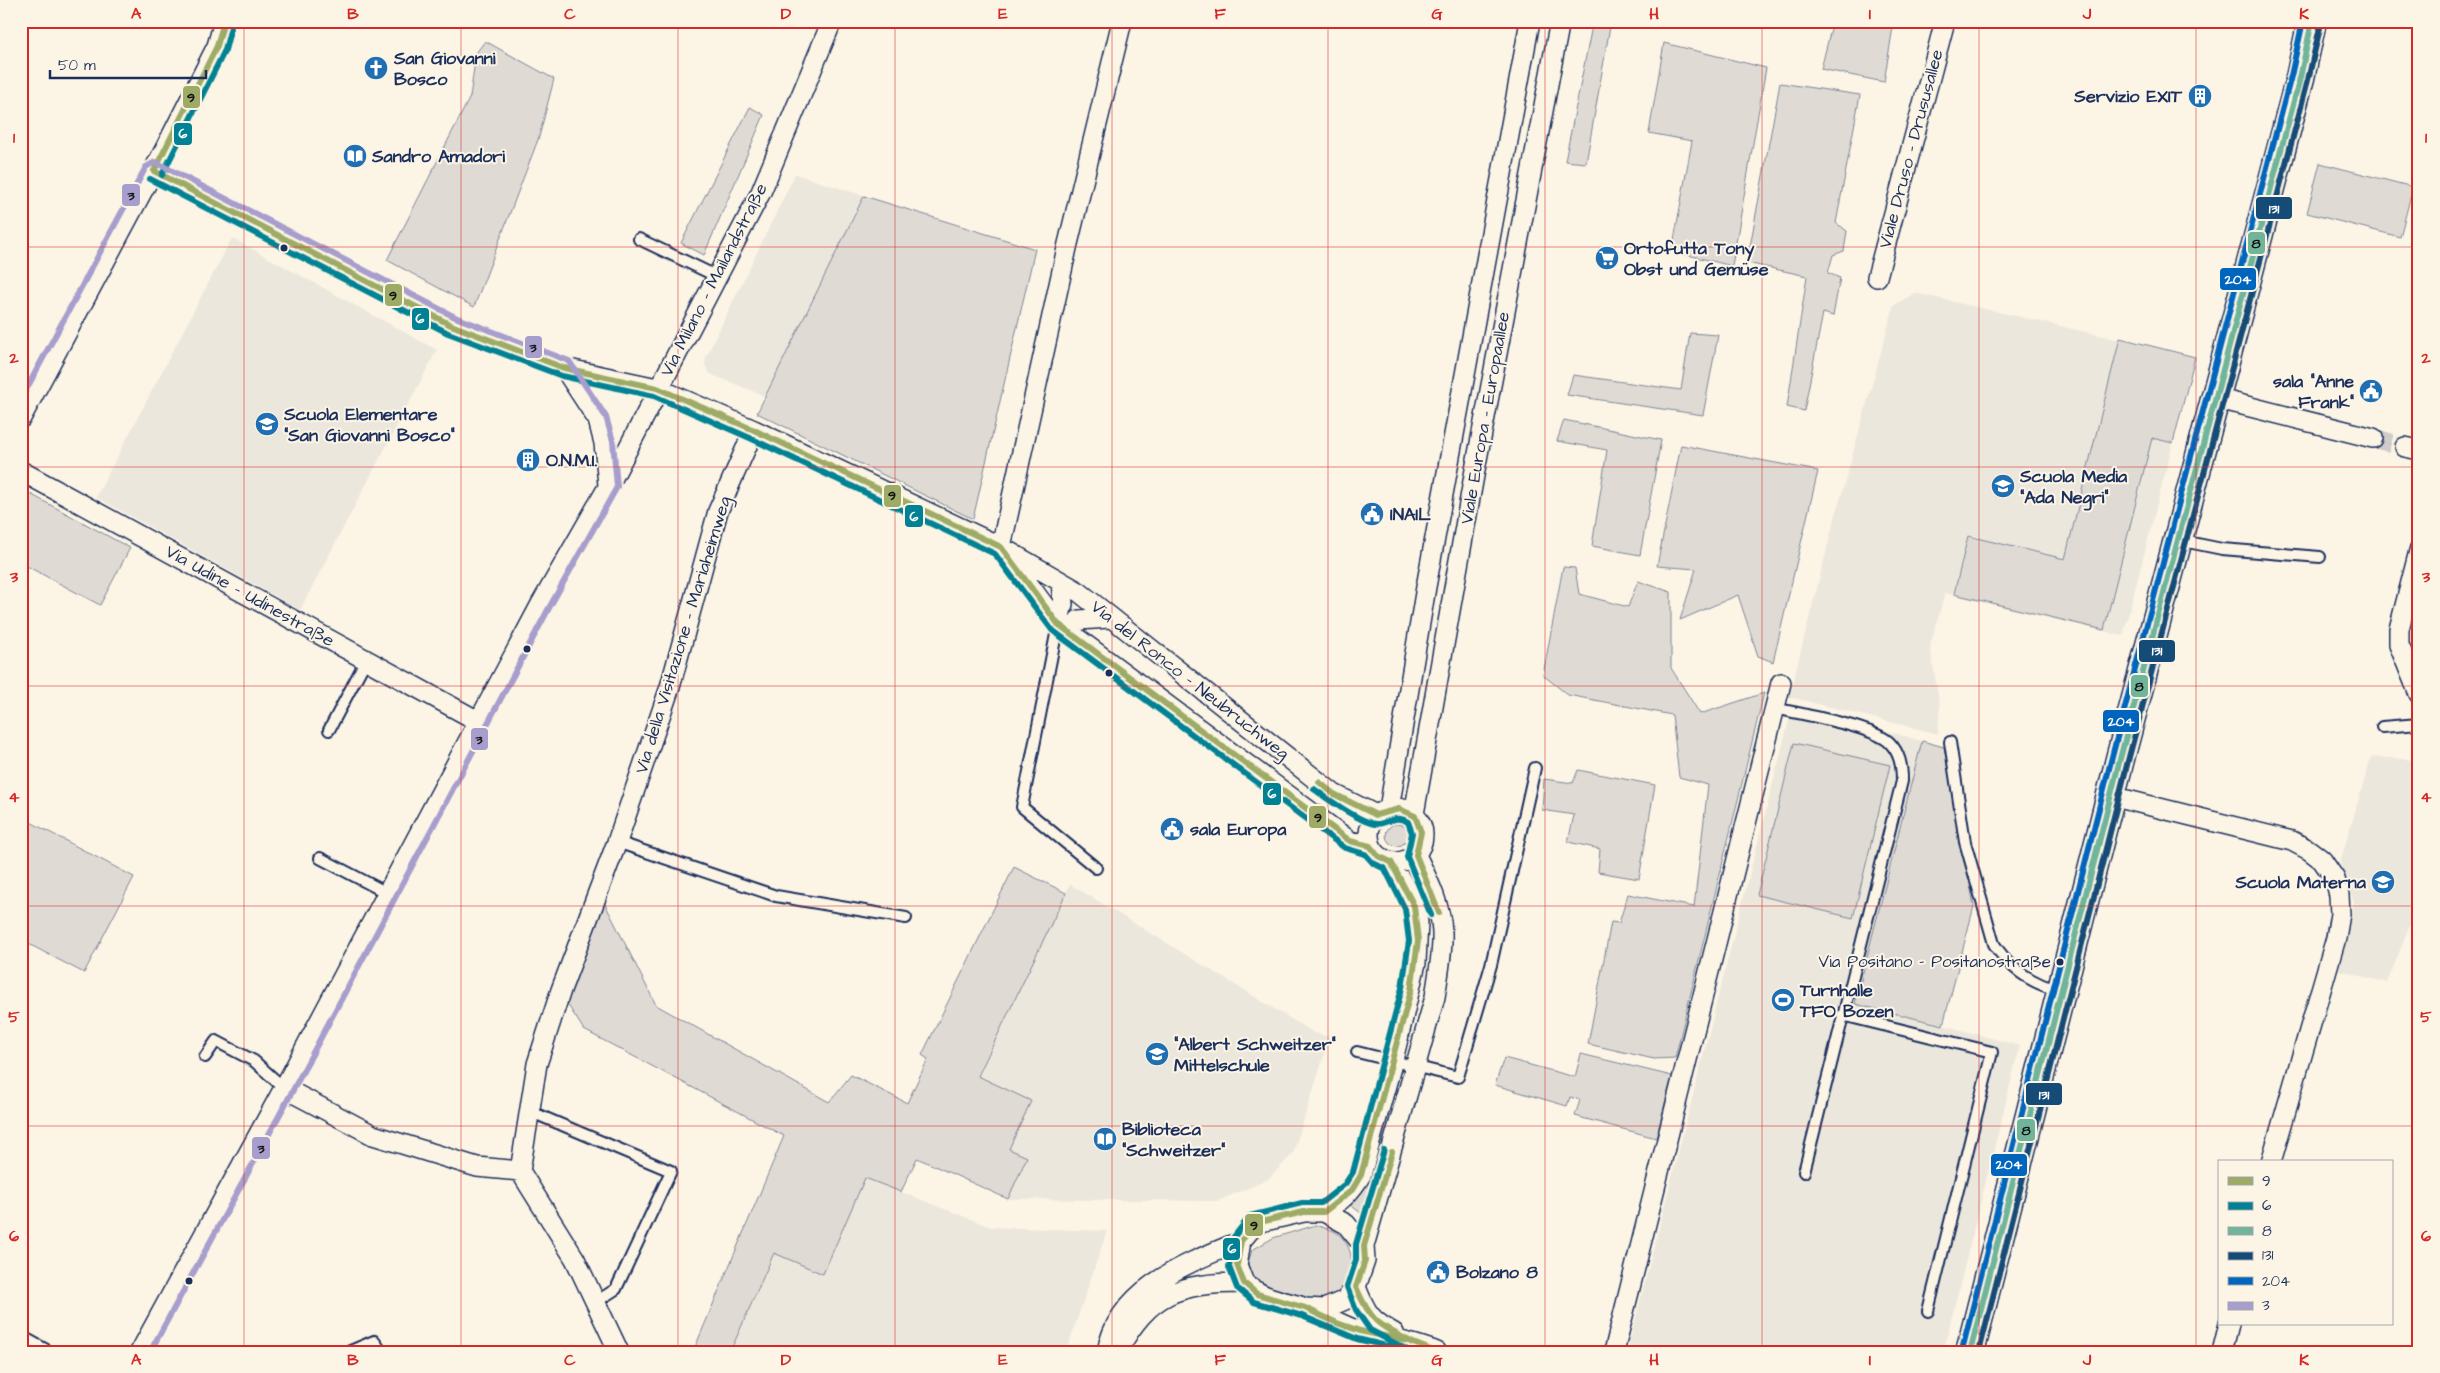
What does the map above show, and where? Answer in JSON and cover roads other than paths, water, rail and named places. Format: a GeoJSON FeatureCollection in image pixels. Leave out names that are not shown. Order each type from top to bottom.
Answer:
{"type":"FeatureCollection","features":[{"type":"Feature","properties":{"kind":"main road"},"geometry":{"type":"LineString","coordinates":[[1970,1352],[2111,796],[2312,21]]}},
{"type":"Feature","properties":{"kind":"street"},"geometry":{"type":"LineString","coordinates":[[21,418],[154,171],[217,46],[224,21]]}},
{"type":"Feature","properties":{"kind":"street","name":"Via Milano - Mailandstraße"},"geometry":{"type":"LineString","coordinates":[[140,1352],[284,1088],[478,720],[608,486],[657,388],[761,192],[832,21]]}},
{"type":"Feature","properties":{"kind":"street"},"geometry":{"type":"LineString","coordinates":[[1001,547],[1067,248],[1122,21]]}},
{"type":"Feature","properties":{"kind":"street","name":"Viale Europa - Europaallee"},"geometry":{"type":"LineString","coordinates":[[1370,846],[1369,830],[1383,812],[1530,21]]}},
{"type":"Feature","properties":{"kind":"street","name":"Viale Europa - Europaallee"},"geometry":{"type":"LineString","coordinates":[[1416,855],[1422,842],[1422,827],[1414,814],[1480,444],[1560,21]]}},
{"type":"Feature","properties":{"kind":"street","name":"Viale Druso - Drususallee"},"geometry":{"type":"LineString","coordinates":[[1877,277],[1945,21]]}},
{"type":"Feature","properties":{"kind":"street","name":"Via del Ronco - Neubruchweg"},"geometry":{"type":"LineString","coordinates":[[154,171],[450,325],[564,368],[657,388],[754,430],[1001,547],[1079,592],[1334,794],[1383,812]]}},
{"type":"Feature","properties":{"kind":"street"},"geometry":{"type":"LineString","coordinates":[[564,368],[598,420],[604,443],[608,486]]}},
{"type":"Feature","properties":{"kind":"street"},"geometry":{"type":"LineString","coordinates":[[2215,398],[2373,438]]}},
{"type":"Feature","properties":{"kind":"street","name":"Via della Visitazione - Mariaheimweg"},"geometry":{"type":"LineString","coordinates":[[520,1171],[537,1064],[561,990],[617,842],[670,687],[718,511],[754,430]]}},
{"type":"Feature","properties":{"kind":"street","name":"Via Udine - Udinestraße"},"geometry":{"type":"LineString","coordinates":[[21,471],[478,720]]}},
{"type":"Feature","properties":{"kind":"street","name":"Via del Ronco - Neubruchweg"},"geometry":{"type":"LineString","coordinates":[[1001,547],[1064,628],[1350,841],[1370,846]]}},
{"type":"Feature","properties":{"kind":"street"},"geometry":{"type":"LineString","coordinates":[[2419,551],[2399,629],[2399,645],[2419,694]]}},
{"type":"Feature","properties":{"kind":"street"},"geometry":{"type":"LineString","coordinates":[[1061,582],[1064,628],[1079,620],[1110,618]]}},
{"type":"Feature","properties":{"kind":"street"},"geometry":{"type":"LineString","coordinates":[[1614,1352],[1781,683]]}},
{"type":"Feature","properties":{"kind":"street"},"geometry":{"type":"LineString","coordinates":[[2111,796],[2292,841],[2310,850],[2322,860],[2335,878],[2340,895],[2340,914],[2336,938],[2272,1160]]}},
{"type":"Feature","properties":{"kind":"street"},"geometry":{"type":"LineString","coordinates":[[1383,812],[1403,809],[1414,814]]}},
{"type":"Feature","properties":{"kind":"street"},"geometry":{"type":"LineString","coordinates":[[1314,1308],[1345,1300],[1356,1287],[1364,1261],[1364,1246],[1435,997],[1441,961],[1442,931],[1436,901],[1416,855],[1405,862],[1391,862],[1378,856],[1370,846]]}},
{"type":"Feature","properties":{"kind":"street"},"geometry":{"type":"LineString","coordinates":[[1324,1212],[1338,1203],[1352,1190],[1361,1175],[1411,990],[1418,940],[1414,906],[1391,862]]}},
{"type":"Feature","properties":{"kind":"street"},"geometry":{"type":"LineString","coordinates":[[284,1088],[373,1135],[478,1167],[520,1171],[576,1259],[619,1352]]}},
{"type":"Feature","properties":{"kind":"street"},"geometry":{"type":"LineString","coordinates":[[1107,1352],[1110,1336],[1132,1301],[1153,1284],[1182,1266],[1241,1241],[1256,1223],[1304,1212],[1324,1212],[1346,1224],[1364,1246]]}},
{"type":"Feature","properties":{"kind":"street"},"geometry":{"type":"LineString","coordinates":[[1241,1241],[1237,1265],[1244,1283],[1257,1294],[1314,1308],[1360,1331],[1408,1341]]}},
{"type":"Feature","properties":{"kind":"street"},"geometry":{"type":"LineString","coordinates":[[1117,1352],[1129,1329],[1154,1303],[1182,1288],[1212,1283],[1244,1283]]}},
{"type":"Feature","properties":{"kind":"street"},"geometry":{"type":"LineString","coordinates":[[1356,1287],[1364,1306],[1376,1323],[1408,1341],[1437,1352]]}},
{"type":"Feature","properties":{"kind":"street"},"geometry":{"type":"LineString","coordinates":[[2222,1352],[2228,1326]]}},
{"type":"Feature","properties":{"kind":"lane"},"geometry":{"type":"LineString","coordinates":[[639,239],[716,276]]}},
{"type":"Feature","properties":{"kind":"lane"},"geometry":{"type":"LineString","coordinates":[[2178,540],[2222,549],[2320,557]]}},
{"type":"Feature","properties":{"kind":"lane"},"geometry":{"type":"LineString","coordinates":[[1064,628],[1022,807],[1096,868]]}},
{"type":"Feature","properties":{"kind":"lane"},"geometry":{"type":"LineString","coordinates":[[329,730],[366,660]]}},
{"type":"Feature","properties":{"kind":"lane"},"geometry":{"type":"LineString","coordinates":[[1774,708],[1874,732],[1888,742],[1902,766],[1902,781],[1804,1172]]}},
{"type":"Feature","properties":{"kind":"lane"},"geometry":{"type":"LineString","coordinates":[[2382,727],[2419,724]]}},
{"type":"Feature","properties":{"kind":"lane"},"geometry":{"type":"LineString","coordinates":[[1950,742],[1965,842],[1994,944],[2002,957],[2016,971],[2041,986],[2062,991]]}},
{"type":"Feature","properties":{"kind":"lane"},"geometry":{"type":"LineString","coordinates":[[1357,1052],[1458,1077],[1491,965],[1535,768]]}},
{"type":"Feature","properties":{"kind":"lane"},"geometry":{"type":"LineString","coordinates":[[617,842],[776,896],[906,918]]}},
{"type":"Feature","properties":{"kind":"lane"},"geometry":{"type":"LineString","coordinates":[[320,858],[387,893]]}},
{"type":"Feature","properties":{"kind":"lane"},"geometry":{"type":"LineString","coordinates":[[1842,1015],[1992,1052],[1928,1311]]}},
{"type":"Feature","properties":{"kind":"lane"},"geometry":{"type":"LineString","coordinates":[[205,1057],[216,1041],[254,1061],[284,1088]]}},
{"type":"Feature","properties":{"kind":"lane"},"geometry":{"type":"LineString","coordinates":[[529,1112],[671,1171],[616,1289],[596,1302]]}},
{"type":"Feature","properties":{"kind":"lane"},"geometry":{"type":"LineString","coordinates":[[21,1336],[50,1352]]}},
{"type":"Feature","properties":{"kind":"lane"},"geometry":{"type":"LineString","coordinates":[[348,1352],[374,1342],[382,1352]]}},
{"type":"Feature","properties":{"kind":"tunnel"},"geometry":{"type":"LineString","coordinates":[[2373,438],[2405,447]]}},
{"type":"Feature","properties":{"kind":"place","name":"San Giovanni Bosco"},"geometry":{"type":"Point","coordinates":[376,68]}},
{"type":"Feature","properties":{"kind":"place","name":"Servizio EXIT"},"geometry":{"type":"Point","coordinates":[2200,96]}},
{"type":"Feature","properties":{"kind":"place","name":"Sandro Amadori"},"geometry":{"type":"Point","coordinates":[355,156]}},
{"type":"Feature","properties":{"kind":"place","name":"Ortofutta Tony Obst und Gemüse"},"geometry":{"type":"Point","coordinates":[1607,258]}},
{"type":"Feature","properties":{"kind":"place","name":"sala \"Anne Frank\""},"geometry":{"type":"Point","coordinates":[2371,391]}},
{"type":"Feature","properties":{"kind":"place","name":"Scuola Elementare \"San Giovanni Bosco\""},"geometry":{"type":"Point","coordinates":[267,424]}},
{"type":"Feature","properties":{"kind":"place","name":"O.N.M.I."},"geometry":{"type":"Point","coordinates":[528,460]}},
{"type":"Feature","properties":{"kind":"place","name":"Scuola Media \"Ada Negri\""},"geometry":{"type":"Point","coordinates":[2003,486]}},
{"type":"Feature","properties":{"kind":"place","name":"INAIL"},"geometry":{"type":"Point","coordinates":[1372,514]}},
{"type":"Feature","properties":{"kind":"place","name":"sala Europa"},"geometry":{"type":"Point","coordinates":[1172,829]}},
{"type":"Feature","properties":{"kind":"place","name":"Scuola Materna"},"geometry":{"type":"Point","coordinates":[2383,882]}},
{"type":"Feature","properties":{"kind":"place","name":"Via Positano - Positanostraße"},"geometry":{"type":"Point","coordinates":[2060,962]}},
{"type":"Feature","properties":{"kind":"place","name":"Turnhalle TFO Bozen"},"geometry":{"type":"Point","coordinates":[1783,1000]}},
{"type":"Feature","properties":{"kind":"place","name":"\"Albert Schweitzer\" Mittelschule"},"geometry":{"type":"Point","coordinates":[1157,1054]}},
{"type":"Feature","properties":{"kind":"place","name":"Biblioteca \"Schweitzer\""},"geometry":{"type":"Point","coordinates":[1105,1139]}},
{"type":"Feature","properties":{"kind":"place","name":"Bolzano 8"},"geometry":{"type":"Point","coordinates":[1438,1272]}}]}
